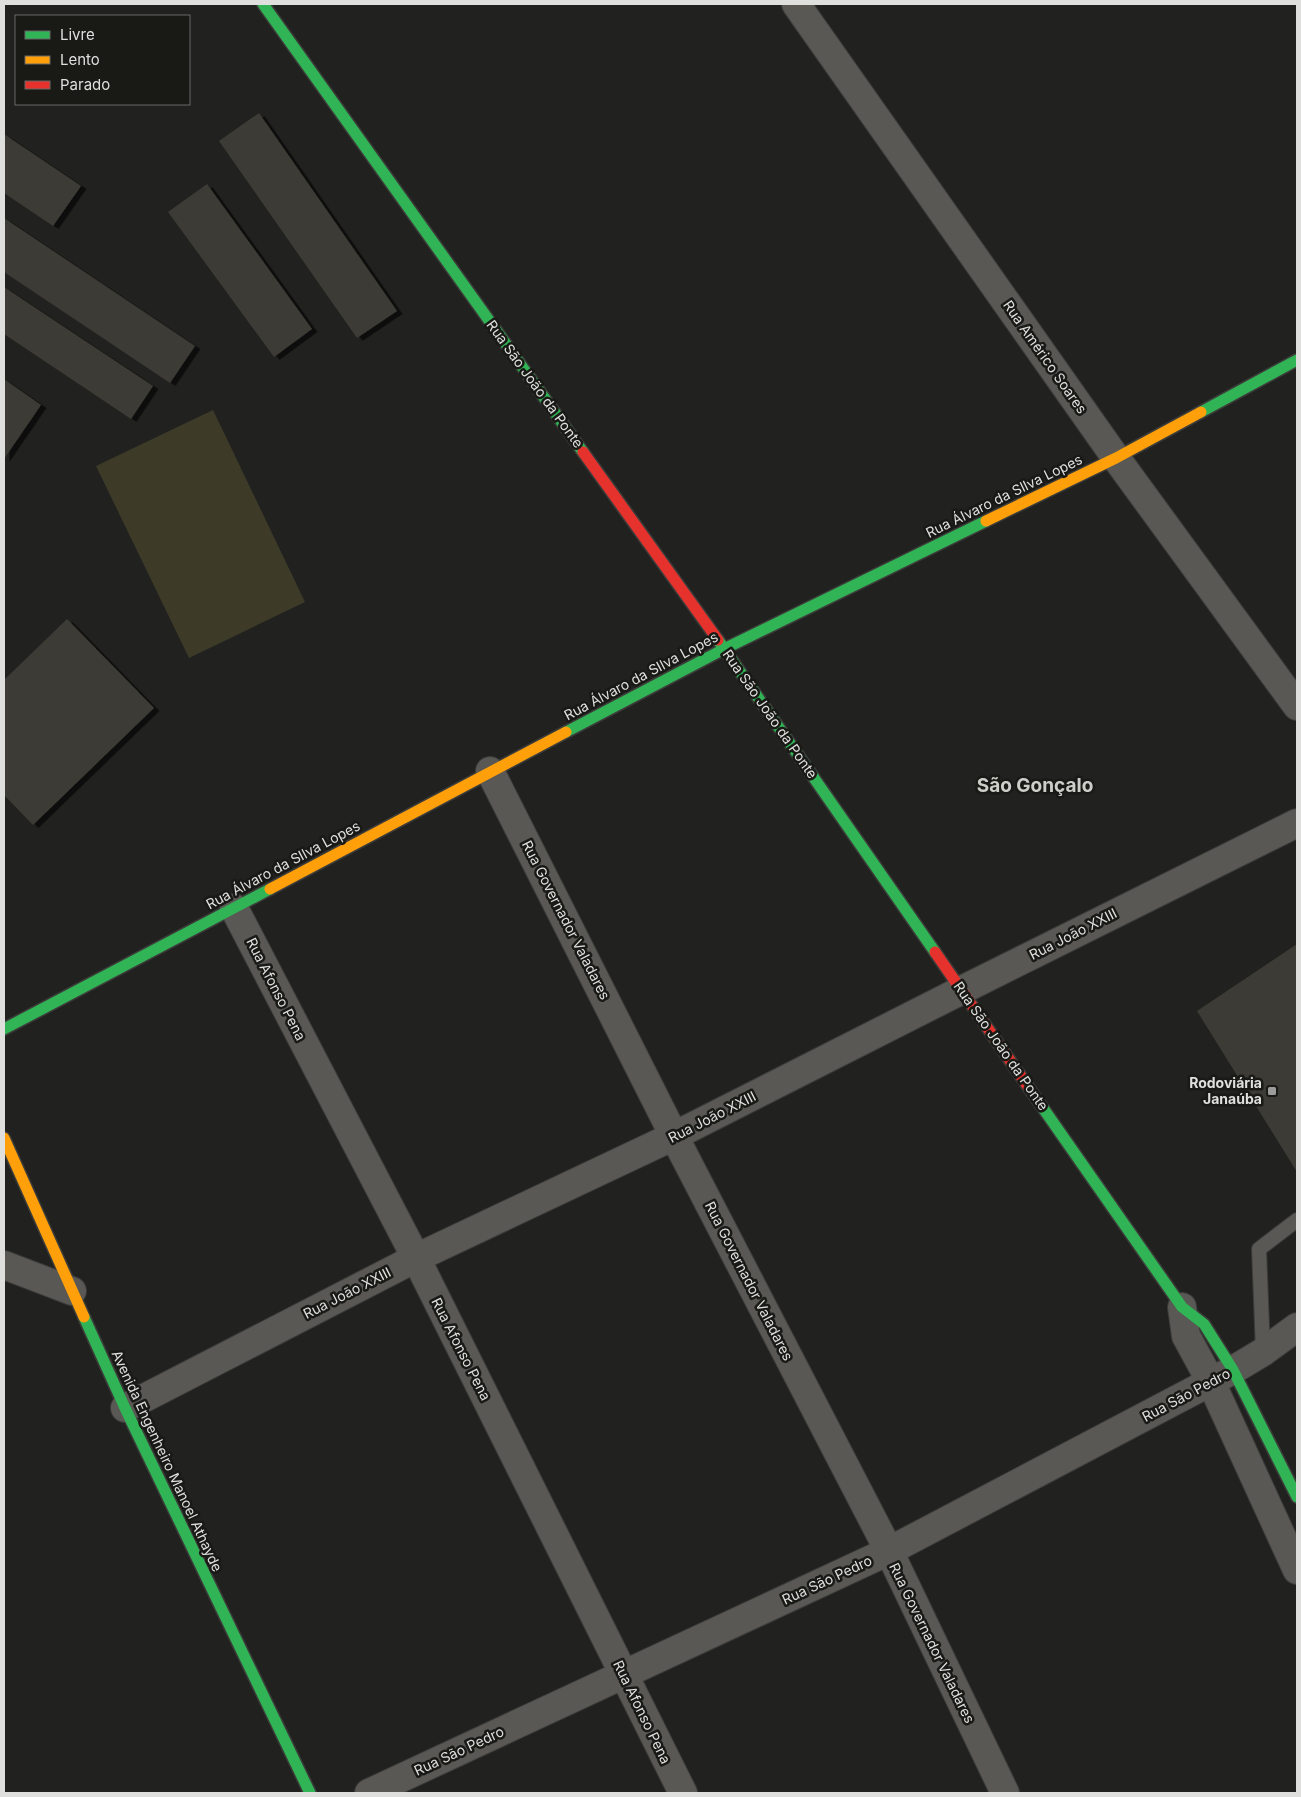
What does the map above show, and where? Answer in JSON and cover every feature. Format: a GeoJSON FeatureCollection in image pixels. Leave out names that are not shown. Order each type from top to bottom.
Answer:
{"type":"FeatureCollection","features":[{"type":"Feature","properties":{"kind":"street","name":"Rua São João da Ponte"},"geometry":{"type":"LineString","coordinates":[[264,4],[724,648],[1182,1307],[1186,1336],[1222,1376],[1297,1497]]}},
{"type":"Feature","properties":{"kind":"street","name":"Rua Américo Soares"},"geometry":{"type":"LineString","coordinates":[[796,4],[1116,458],[1297,706]]}},
{"type":"Feature","properties":{"kind":"street","name":"Rua Álvaro da SIlva Lopes"},"geometry":{"type":"LineString","coordinates":[[4,1029],[724,648],[1116,458],[1297,360]]}},
{"type":"Feature","properties":{"kind":"street","name":"Rua Governador Valadares"},"geometry":{"type":"LineString","coordinates":[[490,771],[674,1136],[888,1552],[1005,1793]]}},
{"type":"Feature","properties":{"kind":"street","name":"Rua João XXIII"},"geometry":{"type":"LineString","coordinates":[[125,1408],[416,1258],[674,1136],[1297,822]]}},
{"type":"Feature","properties":{"kind":"street","name":"Rua Afonso Pena"},"geometry":{"type":"LineString","coordinates":[[234,908],[416,1258],[683,1793]]}},
{"type":"Feature","properties":{"kind":"street","name":"Avenida Engenheiro Manoel Athayde"},"geometry":{"type":"LineString","coordinates":[[4,1138],[125,1408],[310,1793]]}},
{"type":"Feature","properties":{"kind":"street"},"geometry":{"type":"LineString","coordinates":[[4,1265],[72,1291]]}},
{"type":"Feature","properties":{"kind":"street","name":"Rua São Pedro"},"geometry":{"type":"LineString","coordinates":[[369,1793],[888,1552],[1222,1376],[1263,1352],[1297,1327]]}},
{"type":"Feature","properties":{"kind":"street","name":"Rua São João da Ponte"},"geometry":{"type":"LineString","coordinates":[[1222,1376],[1297,1570]]}},
{"type":"Feature","properties":{"kind":"lane"},"geometry":{"type":"LineString","coordinates":[[1263,1352],[1259,1249],[1297,1220]]}},
{"type":"Feature","properties":{"kind":"shaded area"},"geometry":{"type":"Polygon","coordinates":[[[213,410],[305,602],[189,658],[96,466],[213,410]]]}},
{"type":"Feature","properties":{"kind":"building"},"geometry":{"type":"Polygon","coordinates":[[[259,113],[397,311],[357,338],[219,141],[259,113]]]}},
{"type":"Feature","properties":{"kind":"building"},"geometry":{"type":"Polygon","coordinates":[[[4,134],[81,186],[53,226],[4,193],[4,134]]]}},
{"type":"Feature","properties":{"kind":"building"},"geometry":{"type":"Polygon","coordinates":[[[207,184],[312,329],[274,357],[168,212],[207,184]]]}},
{"type":"Feature","properties":{"kind":"building"},"geometry":{"type":"Polygon","coordinates":[[[4,218],[195,346],[170,383],[4,272],[4,218]]]}},
{"type":"Feature","properties":{"kind":"building"},"geometry":{"type":"Polygon","coordinates":[[[4,287],[153,386],[131,419],[4,334],[4,287]]]}},
{"type":"Feature","properties":{"kind":"building"},"geometry":{"type":"Polygon","coordinates":[[[4,379],[41,405],[4,459],[4,379]]]}},
{"type":"Feature","properties":{"kind":"building"},"geometry":{"type":"Polygon","coordinates":[[[67,619],[154,708],[33,825],[4,795],[4,680],[67,619]]]}},
{"type":"Feature","properties":{"kind":"building","name":"Rodoviária Janaúba"},"geometry":{"type":"Polygon","coordinates":[[[1297,944],[1297,1172],[1197,1011],[1297,944]]]}},
{"type":"Feature","properties":{"kind":"traffic: fast"},"geometry":{"type":"LineString","coordinates":[[263,4],[583,452]]}},
{"type":"Feature","properties":{"kind":"traffic: fast"},"geometry":{"type":"LineString","coordinates":[[1201,412],[1297,360]]}},
{"type":"Feature","properties":{"kind":"traffic: fast"},"geometry":{"type":"LineString","coordinates":[[566,732],[724,649],[986,521]]}},
{"type":"Feature","properties":{"kind":"traffic: fast"},"geometry":{"type":"LineString","coordinates":[[718,640],[935,952]]}},
{"type":"Feature","properties":{"kind":"traffic: fast"},"geometry":{"type":"LineString","coordinates":[[4,1029],[270,889]]}},
{"type":"Feature","properties":{"kind":"traffic: fast"},"geometry":{"type":"LineString","coordinates":[[1029,1088],[1182,1307],[1204,1324],[1233,1370],[1297,1497]]}},
{"type":"Feature","properties":{"kind":"traffic: fast"},"geometry":{"type":"LineString","coordinates":[[84,1317],[125,1408],[310,1793]]}},
{"type":"Feature","properties":{"kind":"traffic: slow"},"geometry":{"type":"LineString","coordinates":[[986,521],[1116,458],[1201,412]]}},
{"type":"Feature","properties":{"kind":"traffic: slow"},"geometry":{"type":"LineString","coordinates":[[270,889],[566,732]]}},
{"type":"Feature","properties":{"kind":"traffic: slow"},"geometry":{"type":"LineString","coordinates":[[4,1138],[84,1317]]}},
{"type":"Feature","properties":{"kind":"traffic: jam"},"geometry":{"type":"LineString","coordinates":[[583,452],[718,640]]}},
{"type":"Feature","properties":{"kind":"traffic: jam"},"geometry":{"type":"LineString","coordinates":[[935,952],[1029,1088]]}},
{"type":"Feature","properties":{"kind":"place","name":"Rodoviária Janaúba"},"geometry":{"type":"Point","coordinates":[1272,1091]}},
{"type":"Feature","properties":{"kind":"district","name":"São Gonçalo"},"geometry":{"type":"Point","coordinates":[1035,785]}}]}
